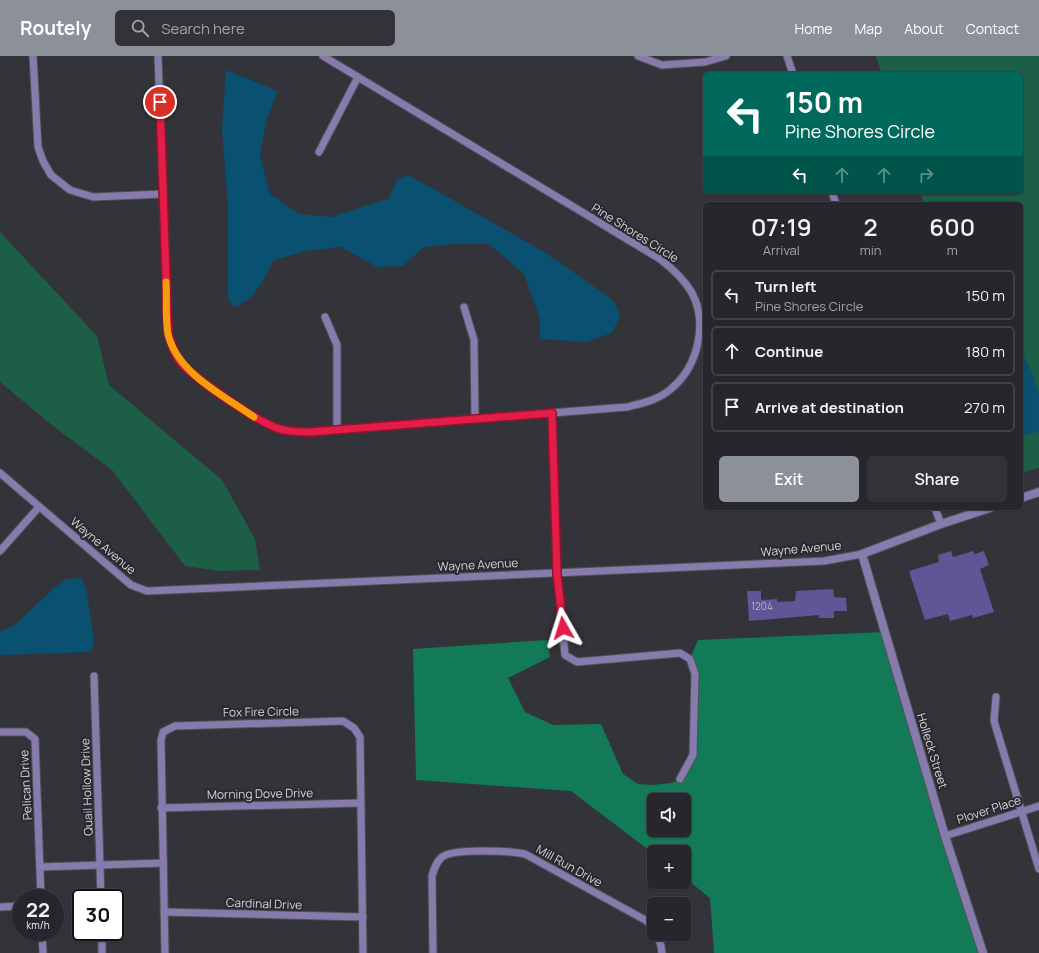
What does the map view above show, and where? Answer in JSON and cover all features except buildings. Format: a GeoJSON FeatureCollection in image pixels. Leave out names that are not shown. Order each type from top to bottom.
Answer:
{"type":"FeatureCollection","features":[{"type":"Feature","properties":{"kind":"street"},"geometry":{"type":"LineString","coordinates":[[33,56],[38,147],[43,162],[51,175],[70,190],[93,197],[163,194]]}},
{"type":"Feature","properties":{"kind":"street","name":"Pine Shores Circle"},"geometry":{"type":"LineString","coordinates":[[158,56],[168,333],[173,350],[180,361],[191,372],[256,418],[279,429],[310,432],[627,407],[656,400],[672,388],[686,373],[695,356],[700,334],[699,316],[692,293],[675,270],[323,56]]}},
{"type":"Feature","properties":{"kind":"street"},"geometry":{"type":"LineString","coordinates":[[638,56],[662,65],[705,62],[726,56]]}},
{"type":"Feature","properties":{"kind":"street"},"geometry":{"type":"LineString","coordinates":[[787,56],[792,72]]}},
{"type":"Feature","properties":{"kind":"street"},"geometry":{"type":"LineString","coordinates":[[319,152],[358,77]]}},
{"type":"Feature","properties":{"kind":"street"},"geometry":{"type":"LineString","coordinates":[[464,307],[474,340],[475,418]]}},
{"type":"Feature","properties":{"kind":"street"},"geometry":{"type":"LineString","coordinates":[[325,318],[337,345],[337,429]]}},
{"type":"Feature","properties":{"kind":"street"},"geometry":{"type":"LineString","coordinates":[[552,413],[557,574],[565,655],[577,662],[680,653],[690,659],[695,674],[693,756],[680,779]]}},
{"type":"Feature","properties":{"kind":"street","name":"Wayne Avenue"},"geometry":{"type":"LineString","coordinates":[[0,474],[131,585],[147,591],[824,561],[862,554],[941,524],[984,510]]}},
{"type":"Feature","properties":{"kind":"street"},"geometry":{"type":"LineString","coordinates":[[1023,497],[1039,492]]}},
{"type":"Feature","properties":{"kind":"street"},"geometry":{"type":"LineString","coordinates":[[0,552],[39,507]]}},
{"type":"Feature","properties":{"kind":"street"},"geometry":{"type":"LineString","coordinates":[[936,510],[941,524]]}},
{"type":"Feature","properties":{"kind":"street","name":"Holleck Street"},"geometry":{"type":"LineString","coordinates":[[862,554],[945,836],[983,953]]}},
{"type":"Feature","properties":{"kind":"street","name":"Quail Hollow Drive"},"geometry":{"type":"LineString","coordinates":[[94,676],[101,889]]}},
{"type":"Feature","properties":{"kind":"street"},"geometry":{"type":"LineString","coordinates":[[996,697],[994,721],[1020,811],[1039,868]]}},
{"type":"Feature","properties":{"kind":"street","name":"Fox Fire Circle"},"geometry":{"type":"LineString","coordinates":[[165,953],[161,808],[161,740],[164,732],[175,726],[343,721],[354,728],[360,738],[363,953]]}},
{"type":"Feature","properties":{"kind":"street","name":"Pelican Drive"},"geometry":{"type":"LineString","coordinates":[[0,732],[26,732],[35,739],[41,889]]}},
{"type":"Feature","properties":{"kind":"street","name":"Morning Dove Drive"},"geometry":{"type":"LineString","coordinates":[[161,808],[360,803]]}},
{"type":"Feature","properties":{"kind":"street","name":"Plover Place"},"geometry":{"type":"LineString","coordinates":[[945,836],[1039,806]]}},
{"type":"Feature","properties":{"kind":"street","name":"Mill Run Drive"},"geometry":{"type":"LineString","coordinates":[[433,953],[432,876],[434,867],[442,857],[455,852],[512,851],[525,854],[647,922]]}},
{"type":"Feature","properties":{"kind":"street"},"geometry":{"type":"LineString","coordinates":[[40,867],[163,863]]}},
{"type":"Feature","properties":{"kind":"street"},"geometry":{"type":"LineString","coordinates":[[0,907],[12,906]]}},
{"type":"Feature","properties":{"kind":"street","name":"Cardinal Drive"},"geometry":{"type":"LineString","coordinates":[[164,912],[363,917]]}},
{"type":"Feature","properties":{"kind":"street"},"geometry":{"type":"LineString","coordinates":[[42,941],[43,953]]}},
{"type":"Feature","properties":{"kind":"street"},"geometry":{"type":"LineString","coordinates":[[102,941],[102,953]]}},
{"type":"Feature","properties":{"kind":"street"},"geometry":{"type":"LineString","coordinates":[[660,941],[662,953]]}},
{"type":"Feature","properties":{"kind":"green space"},"geometry":{"type":"Polygon","coordinates":[[[876,56],[1039,56],[1039,468],[1023,472],[1023,202],[923,202],[921,194],[1023,194],[1023,72],[881,72],[876,56]]]}},
{"type":"Feature","properties":{"kind":"green space"},"geometry":{"type":"Polygon","coordinates":[[[0,232],[97,336],[109,385],[222,480],[255,539],[260,570],[219,571],[185,566],[112,470],[53,426],[0,382],[0,232]]]}},
{"type":"Feature","properties":{"kind":"green space"},"geometry":{"type":"Polygon","coordinates":[[[885,632],[984,953],[714,953],[710,898],[691,883],[691,845],[647,845],[647,849],[571,791],[416,780],[413,649],[547,640],[550,657],[508,678],[525,712],[553,725],[601,724],[623,774],[638,784],[652,785],[672,783],[680,779],[693,755],[695,674],[690,659],[698,640],[885,632]]]}},
{"type":"Feature","properties":{"kind":"water"},"geometry":{"type":"Polygon","coordinates":[[[226,70],[278,91],[267,118],[260,155],[270,194],[299,214],[332,217],[389,198],[397,180],[409,175],[546,253],[613,300],[620,316],[612,333],[586,342],[540,339],[540,319],[524,274],[489,244],[454,244],[424,247],[402,266],[377,267],[341,247],[306,251],[274,260],[254,294],[242,304],[234,307],[228,299],[228,204],[222,130],[226,70]]]}},
{"type":"Feature","properties":{"kind":"water"},"geometry":{"type":"Polygon","coordinates":[[[1023,354],[1033,375],[1039,393],[1039,432],[1023,435],[1023,354]]]}},
{"type":"Feature","properties":{"kind":"water"},"geometry":{"type":"Polygon","coordinates":[[[81,578],[86,587],[94,641],[91,652],[0,655],[0,632],[16,624],[54,588],[66,579],[81,578]]]}},
{"type":"Feature","properties":{"kind":"slow traffic"},"geometry":{"type":"LineString","coordinates":[[166,282],[168,333],[173,350],[180,361],[191,372],[254,417]]}},
{"type":"Feature","properties":{"kind":"route"},"geometry":{"type":"LineString","coordinates":[[160,102],[168,333],[173,350],[180,361],[191,372],[256,418],[279,429],[289,431],[310,432],[552,413],[557,574],[563,628]]}}]}
